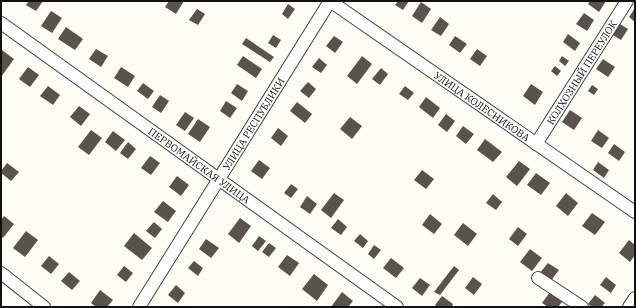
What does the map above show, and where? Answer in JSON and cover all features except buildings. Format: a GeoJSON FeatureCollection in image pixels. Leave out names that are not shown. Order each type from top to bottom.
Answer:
{"type":"FeatureCollection","features":[{"type":"Feature","properties":{"kind":"street","name":"УЛИЦА КОЛЕСНИКОВА"},"geometry":{"type":"LineString","coordinates":[[330,1],[635,212]]}},
{"type":"Feature","properties":{"kind":"street","name":"УЛИЦА РЕСПУБЛИКИ"},"geometry":{"type":"LineString","coordinates":[[139,307],[330,1]]}},
{"type":"Feature","properties":{"kind":"street","name":"КОЛХОЗНЫЙ ПЕРЕУЛОК"},"geometry":{"type":"LineString","coordinates":[[536,144],[627,1]]}},
{"type":"Feature","properties":{"kind":"street","name":"ПЕРВОМАЙСКАЯ УЛИЦА"},"geometry":{"type":"LineString","coordinates":[[1,23],[397,307]]}},
{"type":"Feature","properties":{"kind":"street"},"geometry":{"type":"LineString","coordinates":[[1,273],[44,307]]}},
{"type":"Feature","properties":{"kind":"street"},"geometry":{"type":"LineString","coordinates":[[538,278],[582,307]]}},
{"type":"Feature","properties":{"kind":"street"},"geometry":{"type":"LineString","coordinates":[[629,307],[635,298]]}}]}
